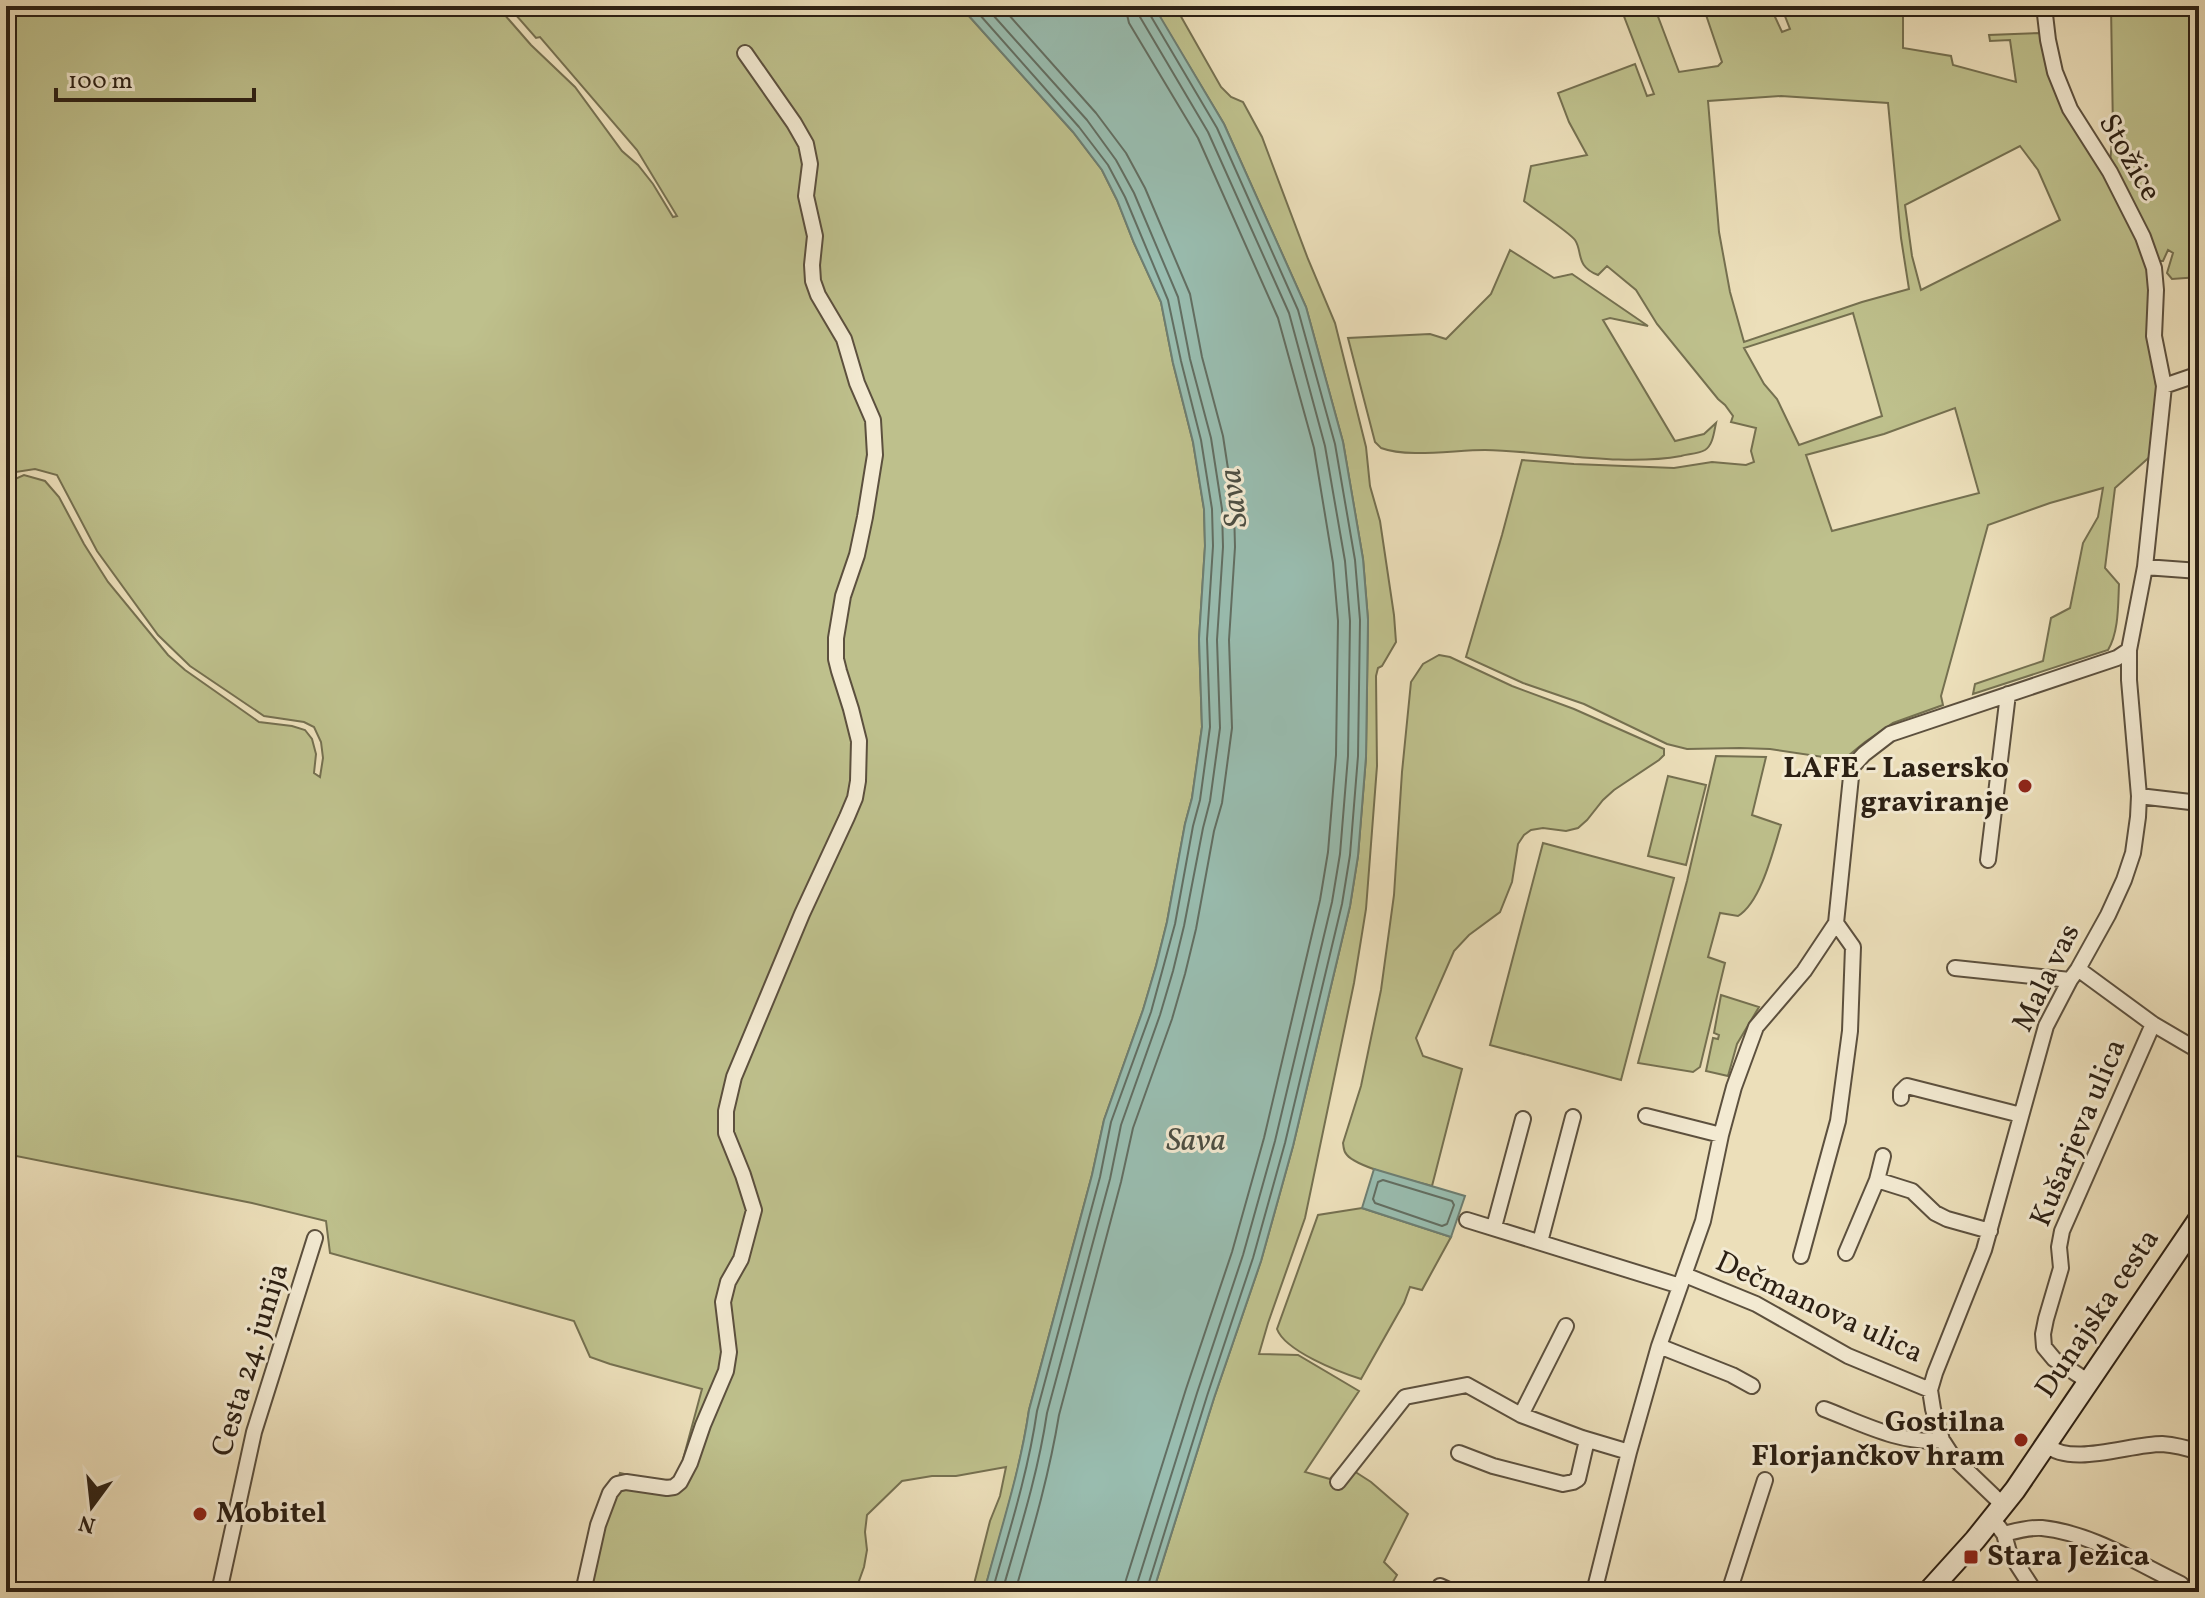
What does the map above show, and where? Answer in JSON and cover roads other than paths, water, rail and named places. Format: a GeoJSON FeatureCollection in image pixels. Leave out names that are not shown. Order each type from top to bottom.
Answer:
{"type":"FeatureCollection","features":[{"type":"Feature","properties":{"kind":"main road","name":"Dunajska cesta"},"geometry":{"type":"LineString","coordinates":[[1928,1592],[1999,1520],[2199,1219]]}},
{"type":"Feature","properties":{"kind":"street","name":"Stožice"},"geometry":{"type":"LineString","coordinates":[[2044,6],[2055,72],[2070,109],[2110,172],[2149,251],[2156,290],[2154,336],[2164,386]]}},
{"type":"Feature","properties":{"kind":"street"},"geometry":{"type":"LineString","coordinates":[[583,1592],[598,1525],[610,1493],[617,1484],[626,1482],[667,1488],[680,1482],[726,1371],[729,1352],[723,1302],[728,1282],[744,1249],[754,1210],[726,1133],[726,1111],[734,1077],[802,914],[855,798],[858,781],[859,741],[836,659],[836,638],[843,596],[857,555],[865,517],[875,455],[873,420],[857,383],[844,339],[813,281],[815,236],[806,196],[810,164],[806,144],[745,53]]}},
{"type":"Feature","properties":{"kind":"street"},"geometry":{"type":"LineString","coordinates":[[2164,386],[2199,374]]}},
{"type":"Feature","properties":{"kind":"street","name":"Mala vas"},"geometry":{"type":"LineString","coordinates":[[1930,1390],[1990,1231],[2046,1026],[2124,880],[2133,853],[2139,796],[2129,650],[2145,567],[2164,386]]}},
{"type":"Feature","properties":{"kind":"street"},"geometry":{"type":"LineString","coordinates":[[2145,567],[2199,571]]}},
{"type":"Feature","properties":{"kind":"street"},"geometry":{"type":"LineString","coordinates":[[1594,1592],[1659,1346],[1703,1221],[1734,1087],[1756,1027],[1804,971],[1836,923],[1852,767],[1890,734],[2117,658],[2129,650]]}},
{"type":"Feature","properties":{"kind":"street"},"geometry":{"type":"LineString","coordinates":[[1988,860],[2008,694]]}},
{"type":"Feature","properties":{"kind":"street"},"geometry":{"type":"LineString","coordinates":[[2139,796],[2199,803]]}},
{"type":"Feature","properties":{"kind":"street"},"geometry":{"type":"LineString","coordinates":[[1801,1256],[1838,1121],[1850,1031],[1853,947],[1836,923]]}},
{"type":"Feature","properties":{"kind":"street"},"geometry":{"type":"LineString","coordinates":[[1955,968],[2074,974],[2199,1051]]}},
{"type":"Feature","properties":{"kind":"street","name":"Kušarjeva ulica"},"geometry":{"type":"LineString","coordinates":[[2089,1382],[2054,1359],[2044,1347],[2043,1334],[2061,1268],[2059,1247],[2062,1231],[2153,1024]]}},
{"type":"Feature","properties":{"kind":"street"},"geometry":{"type":"LineString","coordinates":[[1901,1098],[1901,1092],[1907,1086],[2021,1115]]}},
{"type":"Feature","properties":{"kind":"street"},"geometry":{"type":"LineString","coordinates":[[1646,1116],[1721,1135]]}},
{"type":"Feature","properties":{"kind":"street"},"geometry":{"type":"LineString","coordinates":[[1540,1242],[1573,1117]]}},
{"type":"Feature","properties":{"kind":"street"},"geometry":{"type":"LineString","coordinates":[[1494,1227],[1523,1119]]}},
{"type":"Feature","properties":{"kind":"street"},"geometry":{"type":"LineString","coordinates":[[1846,1253],[1877,1180],[1883,1156]]}},
{"type":"Feature","properties":{"kind":"street"},"geometry":{"type":"LineString","coordinates":[[1877,1180],[1912,1191],[1935,1213],[1947,1219],[1990,1231]]}},
{"type":"Feature","properties":{"kind":"street","name":"Dečmanova ulica"},"geometry":{"type":"LineString","coordinates":[[1467,1220],[1683,1280],[1756,1304],[1848,1356],[1917,1382],[1930,1390]]}},
{"type":"Feature","properties":{"kind":"street","name":"Cesta 24. junija"},"geometry":{"type":"LineString","coordinates":[[219,1592],[254,1432],[315,1238]]}},
{"type":"Feature","properties":{"kind":"street"},"geometry":{"type":"LineString","coordinates":[[1521,1415],[1566,1326]]}},
{"type":"Feature","properties":{"kind":"street"},"geometry":{"type":"LineString","coordinates":[[1659,1346],[1752,1386]]}},
{"type":"Feature","properties":{"kind":"street"},"geometry":{"type":"LineString","coordinates":[[1338,1482],[1405,1397],[1467,1385],[1521,1415],[1629,1452]]}},
{"type":"Feature","properties":{"kind":"street"},"geometry":{"type":"LineString","coordinates":[[1930,1390],[1942,1440],[1999,1520],[2009,1552],[2035,1592]]}},
{"type":"Feature","properties":{"kind":"street"},"geometry":{"type":"LineString","coordinates":[[1824,1409],[1898,1436],[1929,1442],[1942,1440]]}},
{"type":"Feature","properties":{"kind":"street"},"geometry":{"type":"LineString","coordinates":[[1459,1453],[1493,1466],[1563,1484],[1578,1479],[1587,1440]]}},
{"type":"Feature","properties":{"kind":"street"},"geometry":{"type":"LineString","coordinates":[[2046,1445],[2053,1451],[2065,1454],[2163,1444],[2199,1452]]}},
{"type":"Feature","properties":{"kind":"street"},"geometry":{"type":"LineString","coordinates":[[1729,1592],[1765,1480]]}},
{"type":"Feature","properties":{"kind":"street"},"geometry":{"type":"LineString","coordinates":[[1999,1520],[2080,1537],[2181,1584]]}},
{"type":"Feature","properties":{"kind":"water","name":"Sava"},"geometry":{"type":"Polygon","coordinates":[[[960,6],[1155,8],[1224,124],[1306,307],[1343,442],[1363,559],[1368,620],[1366,757],[1358,856],[1350,906],[1293,1146],[1261,1261],[1153,1592],[984,1592],[1104,1120],[1143,1010],[1167,922],[1192,798],[1202,727],[1199,639],[1205,546],[1204,509],[1193,442],[1161,302],[1117,200],[1102,170],[1073,132],[960,6]]]}},
{"type":"Feature","properties":{"kind":"water"},"geometry":{"type":"Polygon","coordinates":[[[1374,1169],[1465,1196],[1451,1237],[1362,1208],[1374,1169]]]}},
{"type":"Feature","properties":{"kind":"place","name":"LAFE - Lasersko graviranje"},"geometry":{"type":"Point","coordinates":[2025,786]}},
{"type":"Feature","properties":{"kind":"place","name":"Gostilna Florjančkov hram"},"geometry":{"type":"Point","coordinates":[2021,1440]}},
{"type":"Feature","properties":{"kind":"place","name":"Mobitel"},"geometry":{"type":"Point","coordinates":[200,1514]}},
{"type":"Feature","properties":{"kind":"place","name":"Stara Ježica"},"geometry":{"type":"Point","coordinates":[1971,1557]}}]}
